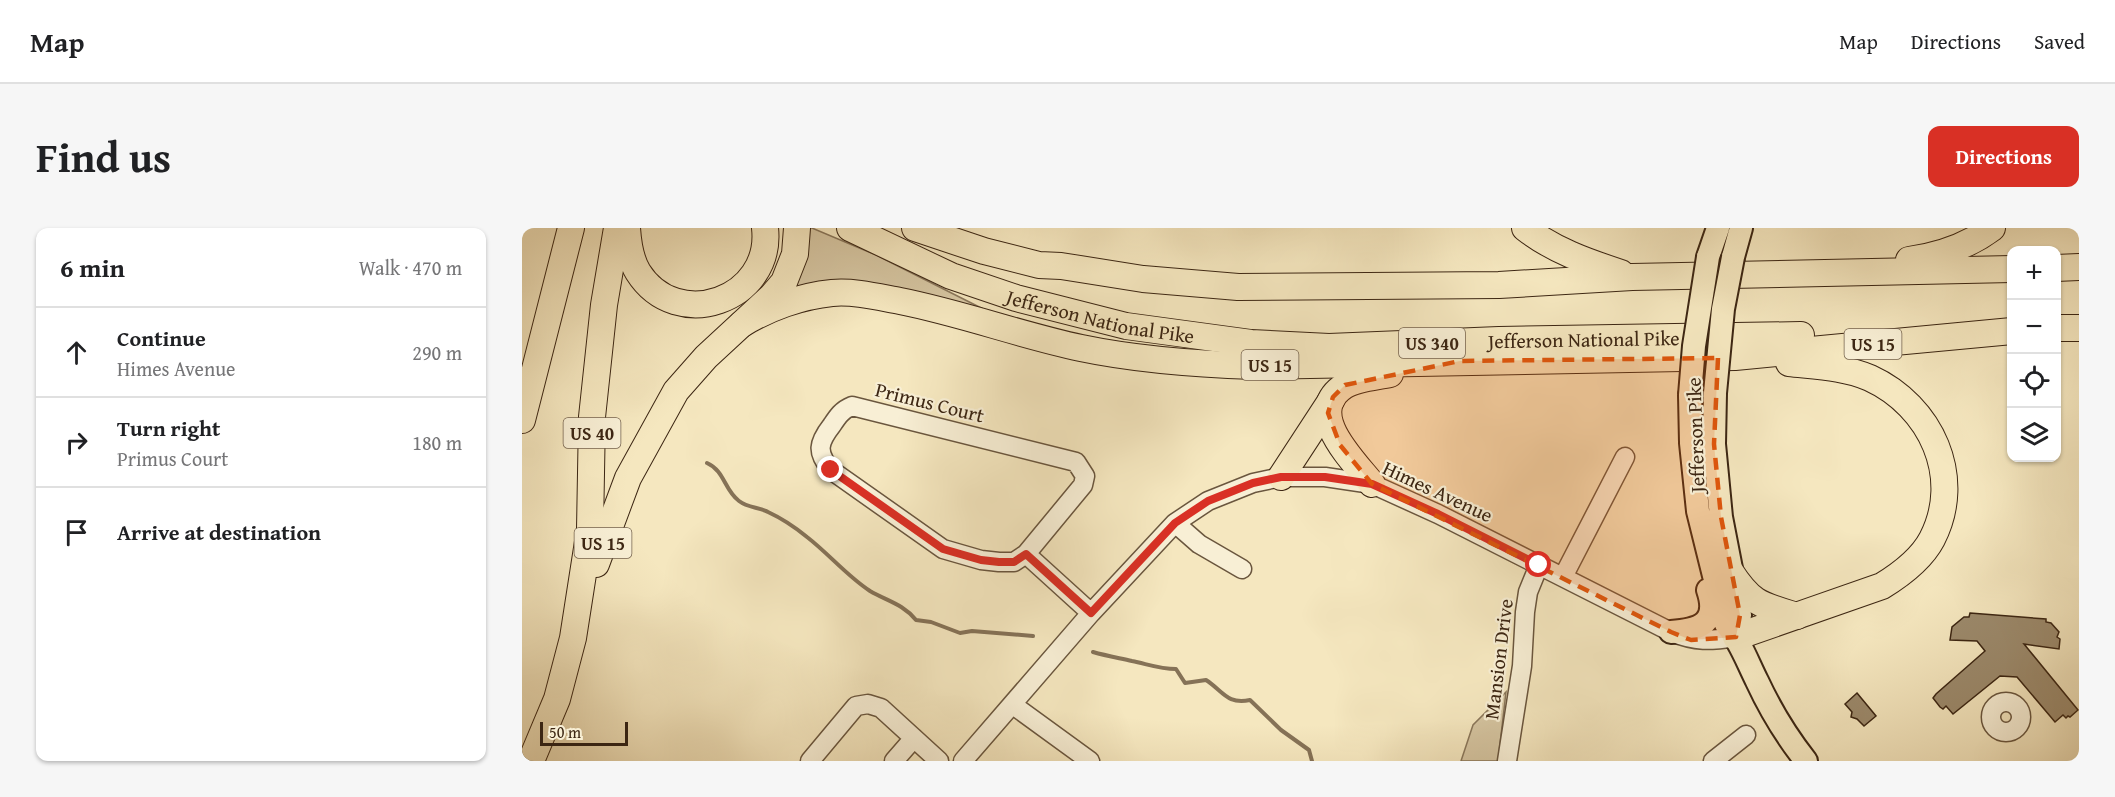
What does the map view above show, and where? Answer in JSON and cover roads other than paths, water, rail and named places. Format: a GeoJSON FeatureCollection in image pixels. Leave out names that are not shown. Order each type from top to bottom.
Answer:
{"type":"FeatureCollection","features":[{"type":"Feature","properties":{"kind":"highway"},"geometry":{"type":"LineString","coordinates":[[523,410],[572,228]]}},
{"type":"Feature","properties":{"kind":"highway","name":"US 40"},"geometry":{"type":"LineString","coordinates":[[573,638],[590,529],[592,417],[601,327],[617,228]]}},
{"type":"Feature","properties":{"kind":"highway"},"geometry":{"type":"LineString","coordinates":[[627,228],[632,259],[638,273],[648,284],[672,300],[701,305],[729,297],[752,278],[764,251],[765,228]]}},
{"type":"Feature","properties":{"kind":"highway"},"geometry":{"type":"LineString","coordinates":[[742,324],[784,282],[795,254],[797,228]]}},
{"type":"Feature","properties":{"kind":"highway","name":"Jefferson National Pike"},"geometry":{"type":"LineString","coordinates":[[915,228],[984,251],[1039,265],[1061,266],[1143,279],[1238,287],[1499,285],[1632,277],[2007,269]]}},
{"type":"Feature","properties":{"kind":"highway"},"geometry":{"type":"LineString","coordinates":[[1525,228],[1578,259],[1632,277]]}},
{"type":"Feature","properties":{"kind":"highway"},"geometry":{"type":"LineString","coordinates":[[1815,272],[1924,258],[1952,250],[1982,236],[1992,228]]}},
{"type":"Feature","properties":{"kind":"highway"},"geometry":{"type":"LineString","coordinates":[[957,229],[1042,256],[1061,266]]}},
{"type":"Feature","properties":{"kind":"highway"},"geometry":{"type":"LineString","coordinates":[[860,233],[964,294],[1081,348]]}},
{"type":"Feature","properties":{"kind":"highway","name":"Jefferson National Pike"},"geometry":{"type":"LineString","coordinates":[[860,233],[951,276],[1016,298],[1126,326],[1251,343],[1329,347],[1498,340],[2007,330]]}},
{"type":"Feature","properties":{"kind":"highway"},"geometry":{"type":"LineString","coordinates":[[2061,268],[2079,267]]}},
{"type":"Feature","properties":{"kind":"highway","name":"US 15"},"geometry":{"type":"LineString","coordinates":[[531,761],[557,699],[600,551],[628,478],[676,391],[706,357],[742,324],[759,314],[805,298],[833,293],[871,295],[941,310],[1081,348],[1189,363],[1254,366],[1735,357],[2007,330]]}},
{"type":"Feature","properties":{"kind":"highway"},"geometry":{"type":"LineString","coordinates":[[2061,328],[2079,328]]}},
{"type":"Feature","properties":{"kind":"highway"},"geometry":{"type":"LineString","coordinates":[[1735,357],[1840,369],[1869,378],[1894,392],[1913,407],[1929,431],[1945,478],[1945,500],[1931,541],[1900,575],[1882,586],[1736,637]]}},
{"type":"Feature","properties":{"kind":"highway"},"geometry":{"type":"LineString","coordinates":[[1281,477],[1333,397],[1345,385],[1460,361]]}},
{"type":"Feature","properties":{"kind":"highway"},"geometry":{"type":"LineString","coordinates":[[1333,397],[1328,413],[1330,429],[1372,484]]}},
{"type":"Feature","properties":{"kind":"highway"},"geometry":{"type":"LineString","coordinates":[[1730,571],[1750,598],[1764,606],[1797,616]]}},
{"type":"Feature","properties":{"kind":"main road","name":"Jefferson Pike"},"geometry":{"type":"LineString","coordinates":[[1718,228],[1708,257],[1694,346],[1690,395],[1691,443],[1698,511],[1726,624],[1736,637],[1774,713],[1806,761]]}},
{"type":"Feature","properties":{"kind":"main road","name":"Jefferson Pike"},"geometry":{"type":"LineString","coordinates":[[1736,637],[1740,615],[1721,517],[1714,444],[1715,393],[1723,309],[1741,228]]}},
{"type":"Feature","properties":{"kind":"main road"},"geometry":{"type":"LineString","coordinates":[[1671,632],[1698,628],[1710,616],[1710,596],[1692,531],[1698,511]]}},
{"type":"Feature","properties":{"kind":"street","name":"Primus Court"},"geometry":{"type":"LineString","coordinates":[[852,406],[1076,462],[1085,476],[1083,485],[1026,554],[1014,562],[999,562],[981,560],[943,549],[831,470],[822,459],[820,447],[823,437],[844,409],[852,406]]}},
{"type":"Feature","properties":{"kind":"street"},"geometry":{"type":"LineString","coordinates":[[1563,577],[1625,457]]}},
{"type":"Feature","properties":{"kind":"street","name":"Himes Avenue"},"geometry":{"type":"LineString","coordinates":[[963,761],[1091,613],[1175,523],[1208,501],[1224,494],[1253,483],[1281,477],[1325,477],[1372,484],[1438,514],[1671,632],[1691,640],[1736,637]]}},
{"type":"Feature","properties":{"kind":"street"},"geometry":{"type":"LineString","coordinates":[[1175,523],[1198,544],[1242,569]]}},
{"type":"Feature","properties":{"kind":"street"},"geometry":{"type":"LineString","coordinates":[[1026,554],[1091,613]]}},
{"type":"Feature","properties":{"kind":"street","name":"Mansion Drive"},"geometry":{"type":"LineString","coordinates":[[1507,761],[1522,666],[1528,592],[1539,565]]}},
{"type":"Feature","properties":{"kind":"street"},"geometry":{"type":"LineString","coordinates":[[810,761],[856,706],[868,704],[880,708],[939,761]]}},
{"type":"Feature","properties":{"kind":"street"},"geometry":{"type":"LineString","coordinates":[[1013,705],[1090,761]]}},
{"type":"Feature","properties":{"kind":"street"},"geometry":{"type":"LineString","coordinates":[[1713,761],[1746,735]]}},
{"type":"Feature","properties":{"kind":"street"},"geometry":{"type":"LineString","coordinates":[[894,761],[914,738]]}},
{"type":"Feature","properties":{"kind":"waterway"},"geometry":{"type":"LineString","coordinates":[[707,463],[713,466],[730,492],[739,501],[768,512],[793,527],[862,585],[900,606],[916,620],[931,622],[960,633],[972,631],[1033,636]]}},
{"type":"Feature","properties":{"kind":"waterway"},"geometry":{"type":"LineString","coordinates":[[1093,652],[1176,669],[1185,683],[1206,680],[1230,699],[1250,700],[1281,730],[1309,750],[1312,761]]}}]}
